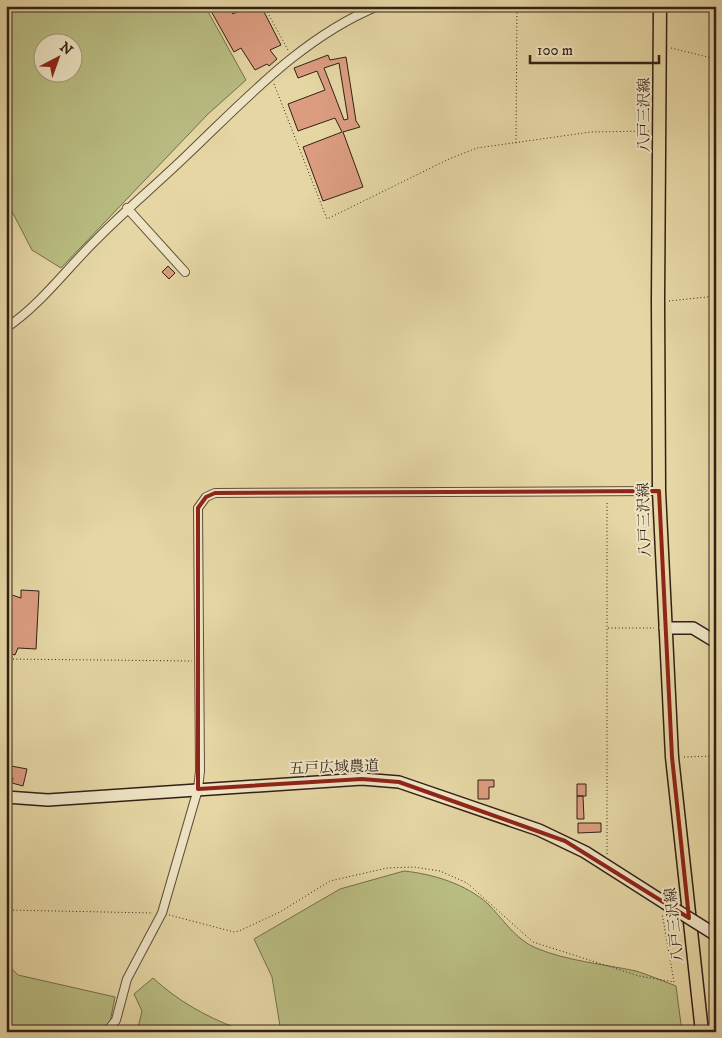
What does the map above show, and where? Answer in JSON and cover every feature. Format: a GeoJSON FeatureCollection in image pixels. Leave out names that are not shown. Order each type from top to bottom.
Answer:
{"type":"FeatureCollection","features":[{"type":"Feature","properties":{"kind":"main road","name":"八戸三沢線"},"geometry":{"type":"LineString","coordinates":[[660,6],[659,491],[672,757],[702,1032]]}},
{"type":"Feature","properties":{"kind":"street"},"geometry":{"type":"LineString","coordinates":[[6,328],[36,304],[61,275],[127,208],[166,176],[292,57],[333,30],[378,6]]}},
{"type":"Feature","properties":{"kind":"street"},"geometry":{"type":"LineString","coordinates":[[127,208],[185,272]]}},
{"type":"Feature","properties":{"kind":"street"},"geometry":{"type":"LineString","coordinates":[[107,1032],[116,1020],[127,979],[162,913],[198,789],[200,771],[200,662],[198,508],[206,497],[215,492],[659,491]]}},
{"type":"Feature","properties":{"kind":"street"},"geometry":{"type":"LineString","coordinates":[[665,628],[693,628],[716,642]]}},
{"type":"Feature","properties":{"kind":"street","name":"五戸広域農道"},"geometry":{"type":"LineString","coordinates":[[6,798],[48,800],[362,779],[399,782],[539,830],[565,841],[607,865],[716,935]]}},
{"type":"Feature","properties":{"kind":"path"},"geometry":{"type":"LineString","coordinates":[[264,6],[292,57]]}},
{"type":"Feature","properties":{"kind":"path"},"geometry":{"type":"LineString","coordinates":[[516,143],[517,6]]}},
{"type":"Feature","properties":{"kind":"path"},"geometry":{"type":"LineString","coordinates":[[660,46],[716,59]]}},
{"type":"Feature","properties":{"kind":"path"},"geometry":{"type":"LineString","coordinates":[[271,76],[327,219],[449,159],[477,148],[591,132],[660,131]]}},
{"type":"Feature","properties":{"kind":"path"},"geometry":{"type":"LineString","coordinates":[[658,301],[716,296]]}},
{"type":"Feature","properties":{"kind":"path"},"geometry":{"type":"LineString","coordinates":[[607,491],[607,865]]}},
{"type":"Feature","properties":{"kind":"path"},"geometry":{"type":"LineString","coordinates":[[607,628],[665,628]]}},
{"type":"Feature","properties":{"kind":"path"},"geometry":{"type":"LineString","coordinates":[[6,659],[200,662]]}},
{"type":"Feature","properties":{"kind":"path"},"geometry":{"type":"LineString","coordinates":[[672,757],[716,756]]}},
{"type":"Feature","properties":{"kind":"path"},"geometry":{"type":"LineString","coordinates":[[6,910],[162,913],[239,931],[280,912],[330,881],[387,868],[414,867],[440,871],[467,883],[533,942],[639,976],[674,982],[662,901]]}},
{"type":"Feature","properties":{"kind":"highlighted area"},"geometry":{"type":"Polygon","coordinates":[[[659,491],[672,757],[689,918],[565,841],[399,782],[362,779],[198,789],[198,508],[206,497],[215,493],[659,491]]]}},
{"type":"Feature","properties":{"kind":"green space"},"geometry":{"type":"Polygon","coordinates":[[[6,6],[209,6],[206,8],[246,80],[208,114],[61,268],[32,250],[6,200],[6,6]]]}},
{"type":"Feature","properties":{"kind":"green space"},"geometry":{"type":"Polygon","coordinates":[[[404,871],[438,877],[470,891],[488,904],[522,940],[536,948],[573,959],[636,971],[676,986],[682,1032],[281,1032],[272,977],[254,939],[340,889],[404,871]]]}},
{"type":"Feature","properties":{"kind":"green space"},"geometry":{"type":"Polygon","coordinates":[[[6,963],[18,975],[115,997],[108,1032],[6,1032],[6,963]]]}},
{"type":"Feature","properties":{"kind":"green space"},"geometry":{"type":"Polygon","coordinates":[[[153,978],[182,1001],[236,1028],[237,1032],[137,1032],[142,1011],[134,994],[153,978]]]}},
{"type":"Feature","properties":{"kind":"building"},"geometry":{"type":"Polygon","coordinates":[[[219,6],[229,6],[233,14],[248,6],[261,6],[281,45],[270,50],[277,59],[269,66],[267,64],[255,70],[241,48],[234,52],[211,11],[219,6]]]}},
{"type":"Feature","properties":{"kind":"building"},"geometry":{"type":"Polygon","coordinates":[[[328,55],[330,60],[346,57],[356,121],[360,127],[343,132],[363,187],[323,201],[303,147],[342,132],[335,118],[298,131],[288,104],[325,90],[317,71],[298,78],[294,68],[328,55]],[[339,63],[324,68],[344,120],[348,119],[339,63]]]}},
{"type":"Feature","properties":{"kind":"building"},"geometry":{"type":"Polygon","coordinates":[[[168,266],[175,273],[169,279],[162,272],[168,266]]]}},
{"type":"Feature","properties":{"kind":"building"},"geometry":{"type":"Polygon","coordinates":[[[21,590],[39,591],[36,649],[18,648],[15,655],[6,652],[6,593],[21,598],[21,590]]]}},
{"type":"Feature","properties":{"kind":"building"},"geometry":{"type":"Polygon","coordinates":[[[6,765],[27,769],[23,786],[12,783],[13,778],[6,777],[6,765]]]}},
{"type":"Feature","properties":{"kind":"building"},"geometry":{"type":"Polygon","coordinates":[[[478,780],[494,780],[494,787],[489,787],[489,799],[478,799],[478,780]]]}},
{"type":"Feature","properties":{"kind":"building"},"geometry":{"type":"Polygon","coordinates":[[[577,784],[586,784],[586,796],[577,796],[577,784]]]}},
{"type":"Feature","properties":{"kind":"building"},"geometry":{"type":"Polygon","coordinates":[[[577,796],[583,796],[584,819],[577,819],[577,796]]]}},
{"type":"Feature","properties":{"kind":"building"},"geometry":{"type":"Polygon","coordinates":[[[578,823],[601,823],[601,832],[578,833],[578,823]]]}}]}
